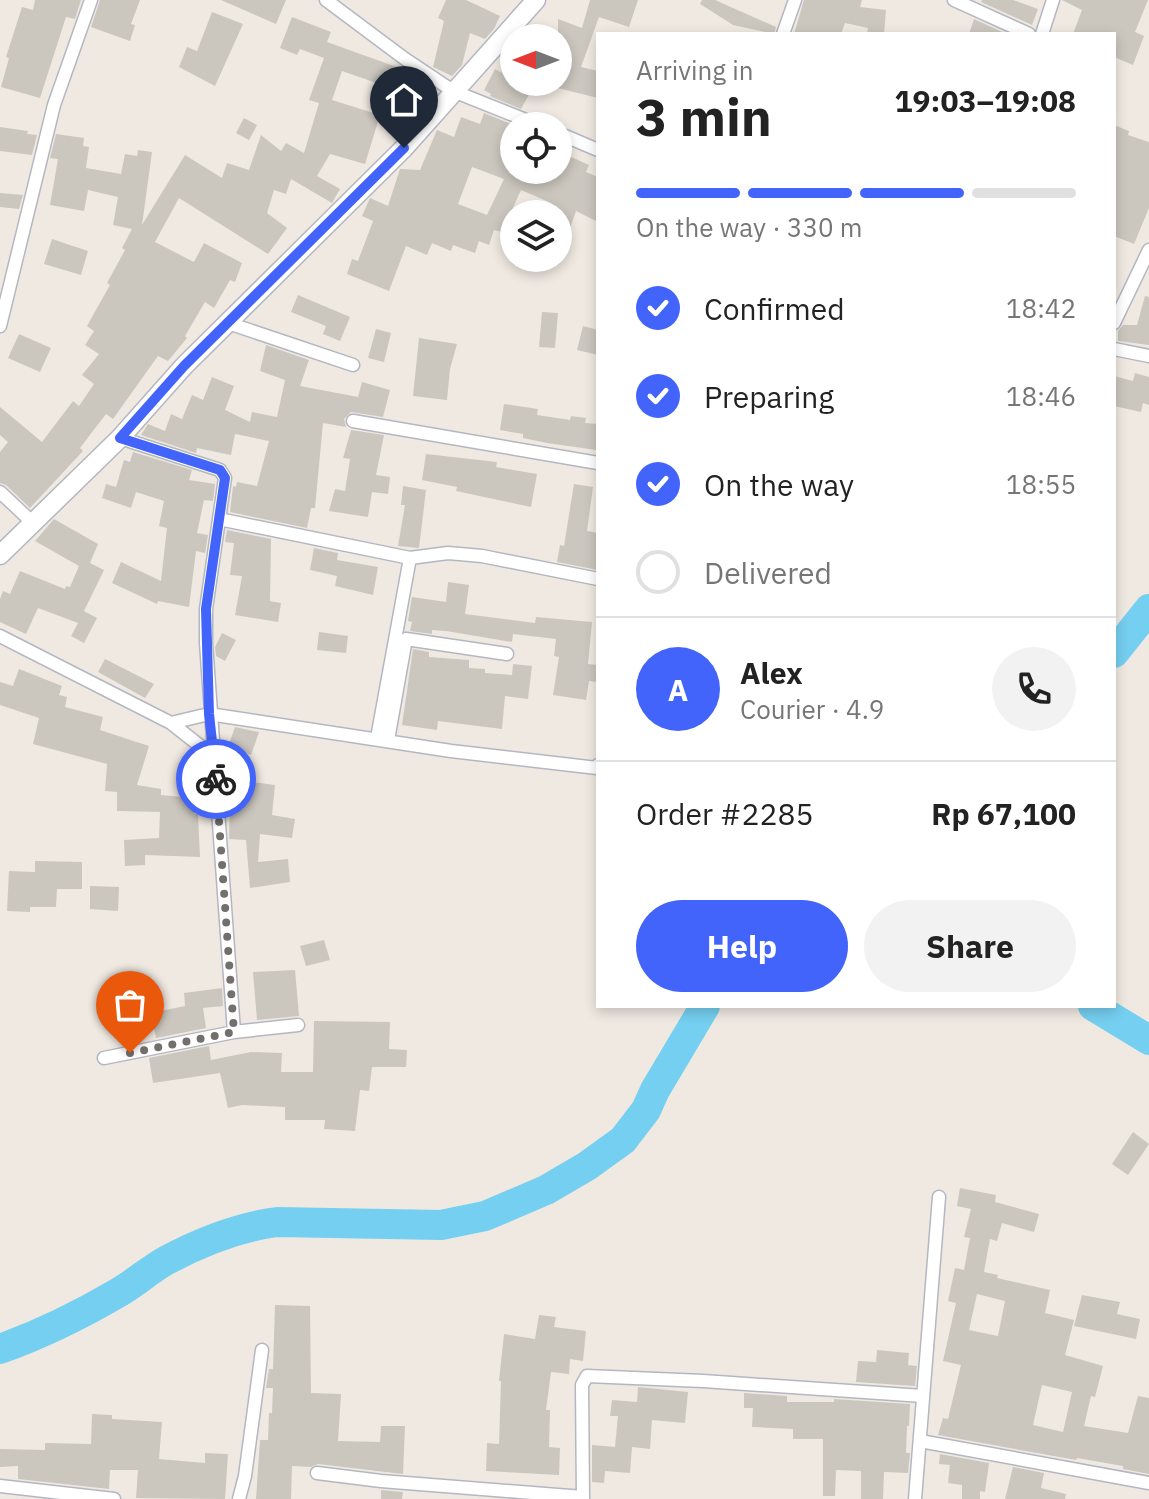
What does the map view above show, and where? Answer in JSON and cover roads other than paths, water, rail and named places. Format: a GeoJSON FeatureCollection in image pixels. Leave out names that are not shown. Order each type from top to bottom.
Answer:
{"type":"FeatureCollection","features":[{"type":"Feature","properties":{"kind":"street"},"geometry":{"type":"LineString","coordinates":[[0,326],[54,105],[91,0]]}},
{"type":"Feature","properties":{"kind":"street"},"geometry":{"type":"LineString","coordinates":[[326,0],[453,91],[506,112]]}},
{"type":"Feature","properties":{"kind":"street"},"geometry":{"type":"LineString","coordinates":[[0,555],[120,438],[184,366],[394,159],[536,0]]}},
{"type":"Feature","properties":{"kind":"street"},"geometry":{"type":"LineString","coordinates":[[784,32],[795,0]]}},
{"type":"Feature","properties":{"kind":"street"},"geometry":{"type":"LineString","coordinates":[[954,0],[1025,32]]}},
{"type":"Feature","properties":{"kind":"street"},"geometry":{"type":"LineString","coordinates":[[1043,32],[1053,0]]}},
{"type":"Feature","properties":{"kind":"street"},"geometry":{"type":"LineString","coordinates":[[572,139],[596,149]]}},
{"type":"Feature","properties":{"kind":"street"},"geometry":{"type":"LineString","coordinates":[[1116,319],[1149,250]]}},
{"type":"Feature","properties":{"kind":"street"},"geometry":{"type":"LineString","coordinates":[[228,323],[353,365]]}},
{"type":"Feature","properties":{"kind":"street"},"geometry":{"type":"LineString","coordinates":[[1116,349],[1149,356]]}},
{"type":"Feature","properties":{"kind":"street"},"geometry":{"type":"LineString","coordinates":[[353,421],[596,463]]}},
{"type":"Feature","properties":{"kind":"street"},"geometry":{"type":"LineString","coordinates":[[120,438],[220,470],[225,482],[206,609],[209,714],[234,1032]]}},
{"type":"Feature","properties":{"kind":"street"},"geometry":{"type":"LineString","coordinates":[[0,492],[32,522]]}},
{"type":"Feature","properties":{"kind":"street"},"geometry":{"type":"LineString","coordinates":[[219,519],[410,558],[448,553],[482,556],[596,579]]}},
{"type":"Feature","properties":{"kind":"street"},"geometry":{"type":"LineString","coordinates":[[383,739],[410,558]]}},
{"type":"Feature","properties":{"kind":"street"},"geometry":{"type":"LineString","coordinates":[[0,636],[171,723],[214,757]]}},
{"type":"Feature","properties":{"kind":"street"},"geometry":{"type":"LineString","coordinates":[[383,739],[406,639],[507,654]]}},
{"type":"Feature","properties":{"kind":"street"},"geometry":{"type":"LineString","coordinates":[[171,723],[209,714],[451,751],[596,768]]}},
{"type":"Feature","properties":{"kind":"street"},"geometry":{"type":"LineString","coordinates":[[104,1058],[234,1032],[298,1025]]}},
{"type":"Feature","properties":{"kind":"street"},"geometry":{"type":"LineString","coordinates":[[915,1499],[939,1197]]}},
{"type":"Feature","properties":{"kind":"street"},"geometry":{"type":"LineString","coordinates":[[239,1499],[245,1476],[262,1350]]}},
{"type":"Feature","properties":{"kind":"street"},"geometry":{"type":"LineString","coordinates":[[317,1473],[583,1498],[582,1385],[587,1376],[923,1396]]}},
{"type":"Feature","properties":{"kind":"street"},"geometry":{"type":"LineString","coordinates":[[920,1441],[1149,1483]]}},
{"type":"Feature","properties":{"kind":"street"},"geometry":{"type":"LineString","coordinates":[[0,1486],[114,1499]]}},
{"type":"Feature","properties":{"kind":"waterway"},"geometry":{"type":"LineString","coordinates":[[1116,650],[1149,609]]}},
{"type":"Feature","properties":{"kind":"waterway"},"geometry":{"type":"LineString","coordinates":[[0,1349],[88,1309],[180,1253],[234,1231],[277,1222],[441,1225],[485,1216],[546,1190],[623,1140],[646,1110],[704,1008]]}},
{"type":"Feature","properties":{"kind":"waterway"},"geometry":{"type":"LineString","coordinates":[[1096,1008],[1149,1040]]}}]}
